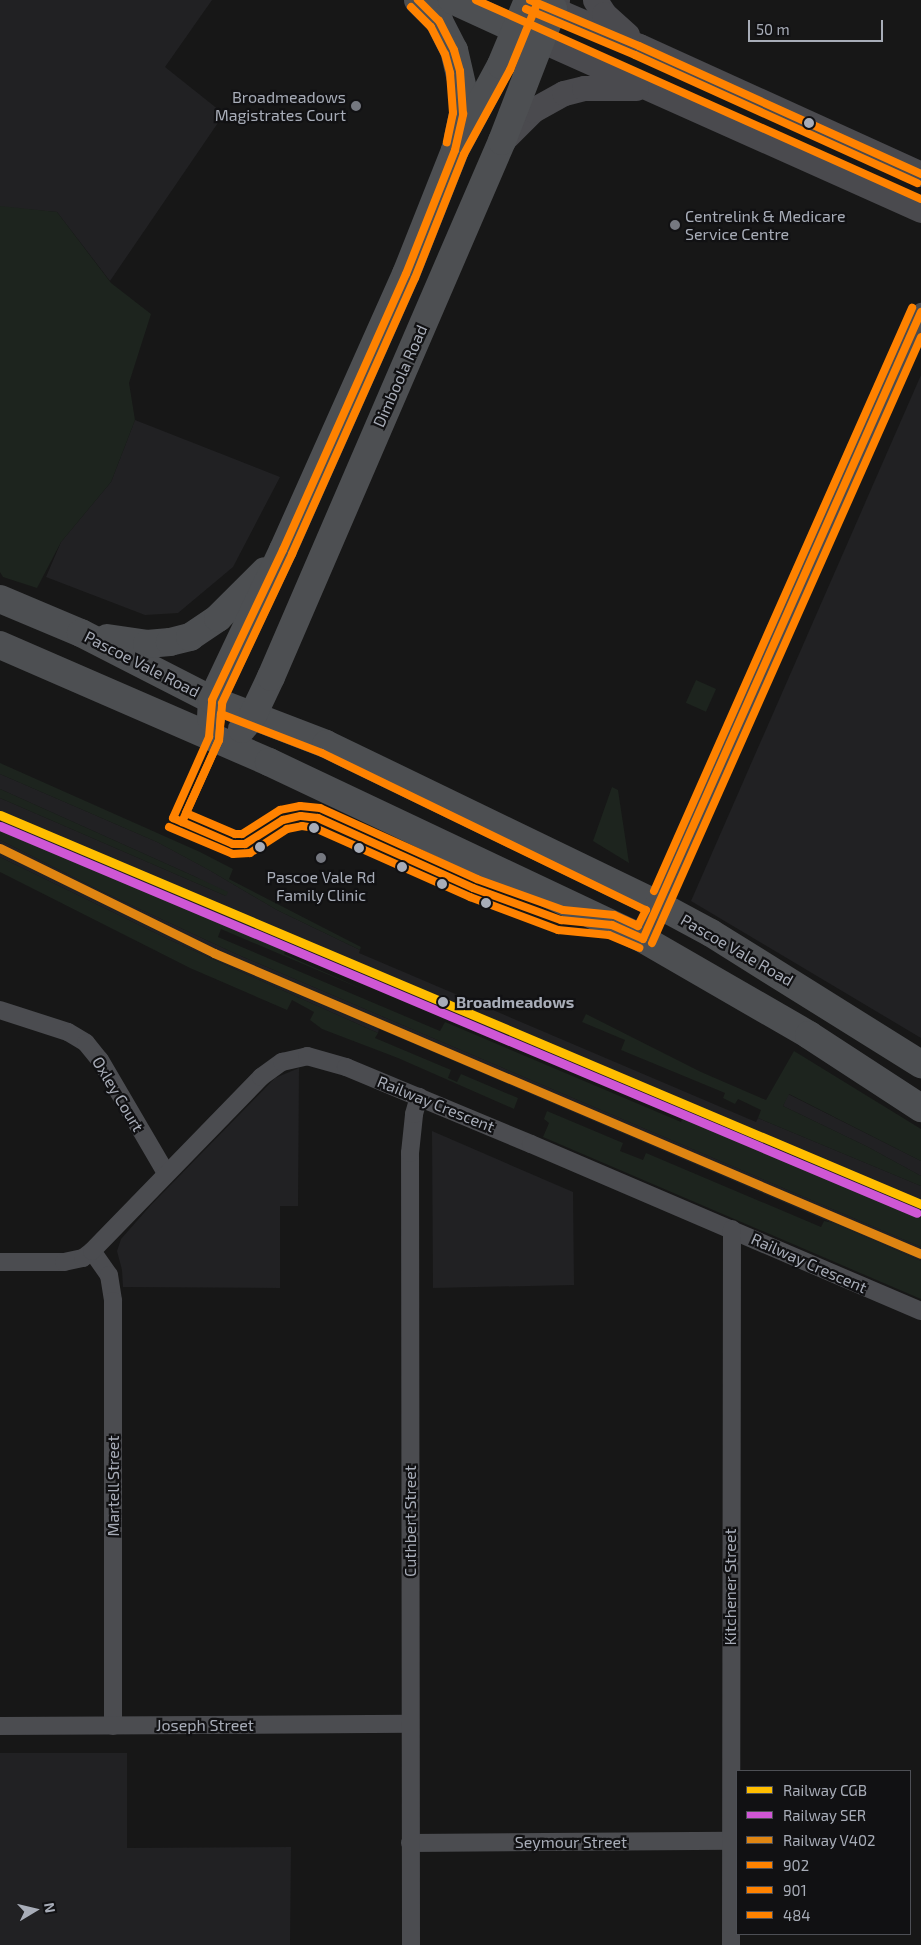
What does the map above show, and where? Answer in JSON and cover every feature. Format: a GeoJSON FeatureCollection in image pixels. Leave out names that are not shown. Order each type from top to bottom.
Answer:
{"type":"FeatureCollection","features":[{"type":"Feature","properties":{"kind":"main road"},"geometry":{"type":"LineString","coordinates":[[418,0],[439,21],[454,50],[460,71],[463,114],[455,150]]}},
{"type":"Feature","properties":{"kind":"main road"},"geometry":{"type":"LineString","coordinates":[[452,0],[528,35]]}},
{"type":"Feature","properties":{"kind":"main road","name":"Dimboola Road"},"geometry":{"type":"LineString","coordinates":[[528,35],[493,82],[455,150],[406,274],[283,550],[212,700],[219,741],[253,715],[502,141],[528,35],[542,2]]}},
{"type":"Feature","properties":{"kind":"main road"},"geometry":{"type":"LineString","coordinates":[[81,633],[147,644],[170,642],[190,636],[218,618],[251,586],[283,550]]}},
{"type":"Feature","properties":{"kind":"main road","name":"Pascoe Vale Road"},"geometry":{"type":"LineString","coordinates":[[0,599],[81,633],[212,700],[334,748],[711,932],[921,1064]]}},
{"type":"Feature","properties":{"kind":"main road"},"geometry":{"type":"LineString","coordinates":[[0,645],[270,762],[643,940],[809,1035],[921,1108]]}},
{"type":"Feature","properties":{"kind":"street"},"geometry":{"type":"LineString","coordinates":[[595,0],[604,14],[638,46]]}},
{"type":"Feature","properties":{"kind":"street"},"geometry":{"type":"LineString","coordinates":[[542,2],[921,174]]}},
{"type":"Feature","properties":{"kind":"street"},"geometry":{"type":"LineString","coordinates":[[528,35],[921,210]]}},
{"type":"Feature","properties":{"kind":"street"},"geometry":{"type":"LineString","coordinates":[[502,141],[533,110],[564,93],[584,88],[609,86],[651,90]]}},
{"type":"Feature","properties":{"kind":"street"},"geometry":{"type":"LineString","coordinates":[[643,940],[921,312]]}},
{"type":"Feature","properties":{"kind":"street","name":"Oxley Court"},"geometry":{"type":"LineString","coordinates":[[0,1010],[68,1032],[86,1043],[100,1060],[166,1173]]}},
{"type":"Feature","properties":{"kind":"street","name":"Railway Crescent"},"geometry":{"type":"LineString","coordinates":[[0,1262],[64,1262],[82,1258],[92,1251],[261,1077],[282,1062],[296,1057],[307,1056],[329,1061],[419,1097],[921,1311]]}},
{"type":"Feature","properties":{"kind":"street","name":"Cuthbert Street"},"geometry":{"type":"LineString","coordinates":[[411,1945],[410,1153],[414,1114],[419,1097]]}},
{"type":"Feature","properties":{"kind":"street","name":"Kitchener Street"},"geometry":{"type":"LineString","coordinates":[[731,1945],[732,1229]]}},
{"type":"Feature","properties":{"kind":"street","name":"Martell Street"},"geometry":{"type":"LineString","coordinates":[[92,1251],[108,1275],[113,1301],[113,1726]]}},
{"type":"Feature","properties":{"kind":"street","name":"Joseph Street"},"geometry":{"type":"LineString","coordinates":[[0,1726],[410,1724]]}},
{"type":"Feature","properties":{"kind":"street","name":"Seymour Street"},"geometry":{"type":"LineString","coordinates":[[410,1843],[732,1841]]}},
{"type":"Feature","properties":{"kind":"shaded area"},"geometry":{"type":"Polygon","coordinates":[[[0,0],[212,0],[165,67],[224,114],[110,281],[57,212],[0,207],[0,0]]]}},
{"type":"Feature","properties":{"kind":"shaded area"},"geometry":{"type":"Polygon","coordinates":[[[0,206],[57,212],[111,283],[151,314],[129,383],[135,420],[111,482],[61,542],[37,588],[3,577],[0,572],[0,206]]]}},
{"type":"Feature","properties":{"kind":"shaded area"},"geometry":{"type":"Polygon","coordinates":[[[921,375],[921,1038],[691,901],[921,375]]]}},
{"type":"Feature","properties":{"kind":"shaded area"},"geometry":{"type":"Polygon","coordinates":[[[135,420],[280,477],[233,567],[178,613],[145,615],[46,577],[61,542],[111,482],[135,420]]]}},
{"type":"Feature","properties":{"kind":"shaded area"},"geometry":{"type":"Polygon","coordinates":[[[696,680],[716,689],[706,712],[686,703],[696,680]]]}},
{"type":"Feature","properties":{"kind":"shaded area"},"geometry":{"type":"Polygon","coordinates":[[[0,763],[200,852],[233,869],[229,879],[361,947],[360,950],[277,910],[157,842],[0,774],[0,763]]]}},
{"type":"Feature","properties":{"kind":"shaded area"},"geometry":{"type":"Polygon","coordinates":[[[0,774],[157,842],[277,910],[360,950],[359,953],[756,1122],[758,1118],[921,1186],[921,1212],[777,1149],[684,1114],[685,1111],[289,943],[288,945],[0,825],[0,798],[226,896],[198,878],[0,789],[0,774]]]}},
{"type":"Feature","properties":{"kind":"shaded area"},"geometry":{"type":"Polygon","coordinates":[[[612,787],[618,790],[629,863],[593,841],[612,787]]]}},
{"type":"Feature","properties":{"kind":"shaded area"},"geometry":{"type":"Polygon","coordinates":[[[0,789],[228,892],[226,896],[0,798],[0,789]]]}},
{"type":"Feature","properties":{"kind":"shaded area"},"geometry":{"type":"Polygon","coordinates":[[[0,825],[288,945],[284,954],[371,993],[221,929],[218,937],[440,1031],[445,1022],[681,1122],[684,1114],[777,1149],[921,1212],[921,1247],[234,953],[101,891],[0,840],[0,825]]]}},
{"type":"Feature","properties":{"kind":"shaded area"},"geometry":{"type":"Polygon","coordinates":[[[0,840],[101,891],[234,953],[921,1247],[921,1261],[379,1029],[378,1033],[168,939],[0,857],[0,840]]]}},
{"type":"Feature","properties":{"kind":"shaded area"},"geometry":{"type":"Polygon","coordinates":[[[0,857],[168,939],[378,1033],[375,1038],[451,1070],[448,1078],[457,1082],[461,1074],[518,1098],[514,1109],[398,1058],[322,1029],[310,1020],[314,1012],[292,1000],[287,1010],[190,968],[0,872],[0,857]]]}},
{"type":"Feature","properties":{"kind":"shaded area"},"geometry":{"type":"Polygon","coordinates":[[[586,1014],[701,1072],[766,1100],[794,1051],[921,1129],[921,1161],[789,1094],[783,1106],[868,1147],[921,1176],[921,1186],[758,1118],[761,1110],[738,1099],[735,1104],[723,1098],[725,1093],[621,1050],[625,1040],[582,1022],[586,1014]]]}},
{"type":"Feature","properties":{"kind":"shaded area"},"geometry":{"type":"Polygon","coordinates":[[[299,1068],[298,1206],[280,1206],[280,1288],[123,1287],[122,1270],[117,1251],[121,1239],[151,1205],[275,1078],[299,1068]]]}},
{"type":"Feature","properties":{"kind":"shaded area"},"geometry":{"type":"Polygon","coordinates":[[[788,1094],[921,1161],[921,1176],[868,1147],[783,1106],[788,1094]]]}},
{"type":"Feature","properties":{"kind":"shaded area"},"geometry":{"type":"Polygon","coordinates":[[[547,1111],[623,1143],[620,1151],[643,1160],[646,1153],[821,1227],[824,1221],[834,1223],[921,1261],[921,1299],[543,1137],[549,1123],[544,1119],[547,1111]]]}},
{"type":"Feature","properties":{"kind":"shaded area"},"geometry":{"type":"Polygon","coordinates":[[[432,1131],[573,1192],[574,1285],[433,1288],[432,1131]]]}},
{"type":"Feature","properties":{"kind":"shaded area"},"geometry":{"type":"Polygon","coordinates":[[[0,1753],[127,1753],[127,1848],[291,1847],[290,1945],[0,1945],[0,1753]]]}},
{"type":"Feature","properties":{"kind":"rail line","name":"CGB"},"geometry":{"type":"LineString","coordinates":[[0,815],[921,1204]]}},
{"type":"Feature","properties":{"kind":"rail line","name":"SER"},"geometry":{"type":"LineString","coordinates":[[0,826],[917,1213]]}},
{"type":"Feature","properties":{"kind":"rail line","name":"V402"},"geometry":{"type":"LineString","coordinates":[[0,848],[214,953],[921,1254]]}},
{"type":"Feature","properties":{"kind":"transit line","name":"902"},"geometry":{"type":"LineString","coordinates":[[173,818],[209,737],[212,700],[283,550],[406,274],[455,150],[463,114],[460,71],[454,50],[439,21],[418,0]]}},
{"type":"Feature","properties":{"kind":"transit line","name":"484"},"geometry":{"type":"LineString","coordinates":[[476,0],[921,199]]}},
{"type":"Feature","properties":{"kind":"transit line","name":"902"},"geometry":{"type":"LineString","coordinates":[[530,0],[639,46],[921,174]]}},
{"type":"Feature","properties":{"kind":"transit line","name":"901"},"geometry":{"type":"LineString","coordinates":[[182,822],[219,740],[222,703],[292,554],[415,278],[464,154],[510,70],[537,4]]}},
{"type":"Feature","properties":{"kind":"transit line","name":"901"},"geometry":{"type":"LineString","coordinates":[[411,7],[431,27],[445,54],[450,73],[453,113],[447,142]]}},
{"type":"Feature","properties":{"kind":"transit line","name":"901"},"geometry":{"type":"LineString","coordinates":[[526,9],[635,55],[917,183]]}},
{"type":"Feature","properties":{"kind":"transit line","name":"484"},"geometry":{"type":"LineString","coordinates":[[654,891],[912,308]]}},
{"type":"Feature","properties":{"kind":"transit line","name":"902"},"geometry":{"type":"LineString","coordinates":[[643,939],[921,312]]}},
{"type":"Feature","properties":{"kind":"transit line","name":"901"},"geometry":{"type":"LineString","coordinates":[[652,943],[921,337]]}},
{"type":"Feature","properties":{"kind":"transit line","name":"484"},"geometry":{"type":"LineString","coordinates":[[221,714],[322,753],[646,910],[638,926],[614,915],[563,910],[477,879],[320,808],[300,806],[280,810],[242,834],[235,834],[186,813],[219,740],[221,714]]}},
{"type":"Feature","properties":{"kind":"transit line","name":"902"},"geometry":{"type":"LineString","coordinates":[[173,818],[233,844],[245,844],[283,820],[301,816],[318,818],[473,888],[561,920],[612,925],[643,939]]}},
{"type":"Feature","properties":{"kind":"transit line","name":"901"},"geometry":{"type":"LineString","coordinates":[[169,827],[233,854],[250,853],[287,829],[302,826],[315,828],[470,897],[558,930],[609,935],[639,948]]}},
{"type":"Feature","properties":{"kind":"place","name":"Broadmeadows Magistrates Court"},"geometry":{"type":"Point","coordinates":[356,106]}},
{"type":"Feature","properties":{"kind":"place","name":"Centrelink & Medicare Service Centre"},"geometry":{"type":"Point","coordinates":[675,225]}},
{"type":"Feature","properties":{"kind":"place","name":"Pascoe Vale Rd Family Clinic"},"geometry":{"type":"Point","coordinates":[321,858]}},
{"type":"Feature","properties":{"kind":"place","name":"Broadmeadows"},"geometry":{"type":"Point","coordinates":[443,1002]}}]}
